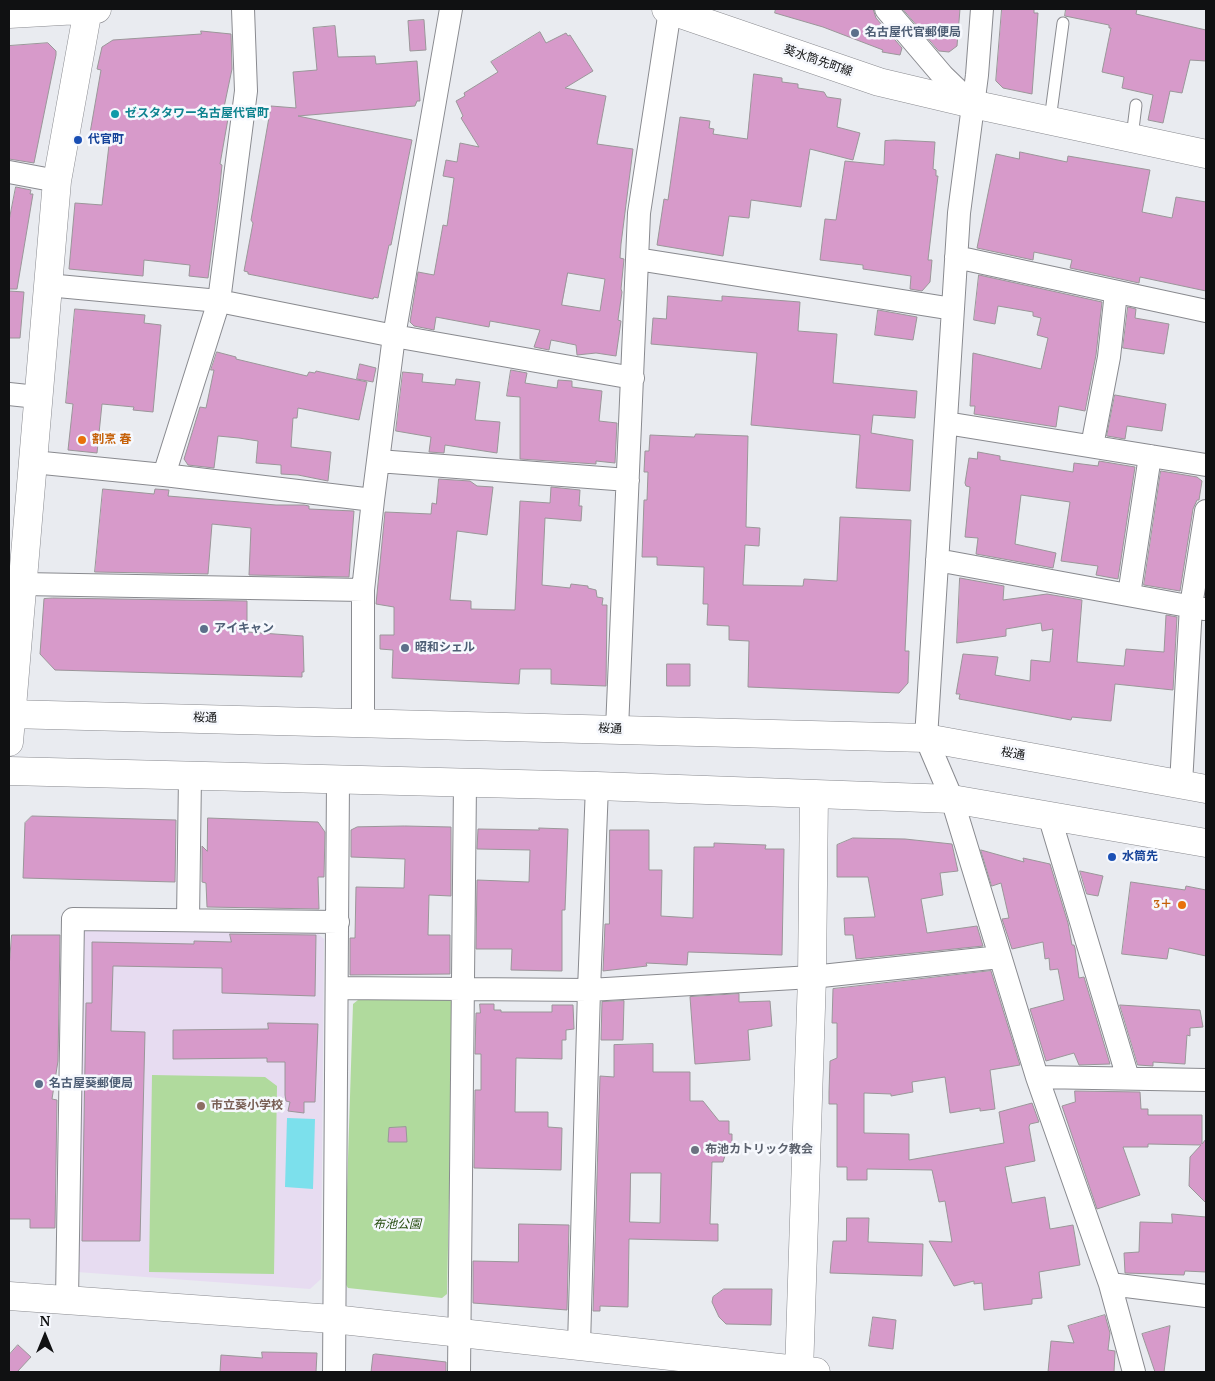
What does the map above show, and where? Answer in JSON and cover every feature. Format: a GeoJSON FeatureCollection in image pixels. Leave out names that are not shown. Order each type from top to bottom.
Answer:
{"type":"FeatureCollection","features":[{"type":"Feature","properties":{"kind":"street"},"geometry":{"type":"LineString","coordinates":[[9,742],[37,397],[57,181],[88,9]]}},
{"type":"Feature","properties":{"kind":"street"},"geometry":{"type":"LineString","coordinates":[[9,14],[97,9]]}},
{"type":"Feature","properties":{"kind":"street"},"geometry":{"type":"LineString","coordinates":[[164,475],[219,301],[246,91],[243,9]]}},
{"type":"Feature","properties":{"kind":"street"},"geometry":{"type":"LineString","coordinates":[[362,722],[363,590],[373,500],[394,336],[451,9]]}},
{"type":"Feature","properties":{"kind":"street"},"geometry":{"type":"LineString","coordinates":[[618,729],[639,213],[668,9]]}},
{"type":"Feature","properties":{"kind":"street","name":"葵水筒先町線"},"geometry":{"type":"LineString","coordinates":[[668,9],[879,82],[1206,154]]}},
{"type":"Feature","properties":{"kind":"street"},"geometry":{"type":"LineString","coordinates":[[886,9],[943,76],[972,104]]}},
{"type":"Feature","properties":{"kind":"street"},"geometry":{"type":"LineString","coordinates":[[982,9],[977,75],[972,104],[956,257],[926,738],[952,800],[1037,1077],[1110,1284],[1134,1372]]}},
{"type":"Feature","properties":{"kind":"street"},"geometry":{"type":"LineString","coordinates":[[9,172],[57,181]]}},
{"type":"Feature","properties":{"kind":"street"},"geometry":{"type":"LineString","coordinates":[[956,257],[1206,312]]}},
{"type":"Feature","properties":{"kind":"street"},"geometry":{"type":"LineString","coordinates":[[637,258],[953,309]]}},
{"type":"Feature","properties":{"kind":"street"},"geometry":{"type":"LineString","coordinates":[[47,285],[219,301],[394,336],[633,378]]}},
{"type":"Feature","properties":{"kind":"street"},"geometry":{"type":"LineString","coordinates":[[1092,446],[1109,358],[1116,292]]}},
{"type":"Feature","properties":{"kind":"street"},"geometry":{"type":"LineString","coordinates":[[9,394],[37,397]]}},
{"type":"Feature","properties":{"kind":"street"},"geometry":{"type":"LineString","coordinates":[[946,423],[1206,464]]}},
{"type":"Feature","properties":{"kind":"street"},"geometry":{"type":"LineString","coordinates":[[1129,595],[1150,456]]}},
{"type":"Feature","properties":{"kind":"street"},"geometry":{"type":"LineString","coordinates":[[378,461],[628,480]]}},
{"type":"Feature","properties":{"kind":"street"},"geometry":{"type":"LineString","coordinates":[[33,462],[164,475],[373,500]]}},
{"type":"Feature","properties":{"kind":"street"},"geometry":{"type":"LineString","coordinates":[[1193,786],[1199,608],[1206,511]]}},
{"type":"Feature","properties":{"kind":"street"},"geometry":{"type":"LineString","coordinates":[[937,560],[1199,608]]}},
{"type":"Feature","properties":{"kind":"street"},"geometry":{"type":"LineString","coordinates":[[22,584],[363,590]]}},
{"type":"Feature","properties":{"kind":"street","name":"桜通"},"geometry":{"type":"LineString","coordinates":[[10,714],[926,738],[1193,786]]}},
{"type":"Feature","properties":{"kind":"street"},"geometry":{"type":"LineString","coordinates":[[9,771],[597,786],[952,800],[1206,842]]}},
{"type":"Feature","properties":{"kind":"street"},"geometry":{"type":"LineString","coordinates":[[188,920],[190,776]]}},
{"type":"Feature","properties":{"kind":"street"},"geometry":{"type":"LineString","coordinates":[[334,1372],[338,780]]}},
{"type":"Feature","properties":{"kind":"street"},"geometry":{"type":"LineString","coordinates":[[459,1372],[465,783]]}},
{"type":"Feature","properties":{"kind":"street"},"geometry":{"type":"LineString","coordinates":[[579,1345],[597,786]]}},
{"type":"Feature","properties":{"kind":"street"},"geometry":{"type":"LineString","coordinates":[[9,1296],[333,1319],[579,1345],[805,1372],[814,794]]}},
{"type":"Feature","properties":{"kind":"street"},"geometry":{"type":"LineString","coordinates":[[1049,815],[1128,1078]]}},
{"type":"Feature","properties":{"kind":"street"},"geometry":{"type":"LineString","coordinates":[[67,1300],[73,919],[338,922]]}},
{"type":"Feature","properties":{"kind":"street"},"geometry":{"type":"LineString","coordinates":[[337,988],[589,990],[812,977],[1000,957]]}},
{"type":"Feature","properties":{"kind":"street"},"geometry":{"type":"LineString","coordinates":[[1037,1077],[1206,1080]]}},
{"type":"Feature","properties":{"kind":"street"},"geometry":{"type":"LineString","coordinates":[[1110,1284],[1206,1296]]}},
{"type":"Feature","properties":{"kind":"lane"},"geometry":{"type":"LineString","coordinates":[[1050,120],[1063,23]]}},
{"type":"Feature","properties":{"kind":"lane"},"geometry":{"type":"LineString","coordinates":[[1132,137],[1136,105]]}},
{"type":"Feature","properties":{"kind":"shaded area","name":"市立葵小学校"},"geometry":{"type":"Polygon","coordinates":[[[86,929],[317,933],[324,939],[321,1279],[310,1289],[77,1272],[84,931],[86,929]]]}},
{"type":"Feature","properties":{"kind":"green space","name":"布池公園"},"geometry":{"type":"Polygon","coordinates":[[[358,1000],[450,1000],[453,1004],[447,1294],[442,1298],[348,1288],[344,1282],[353,1004],[358,1000]]]}},
{"type":"Feature","properties":{"kind":"green space"},"geometry":{"type":"Polygon","coordinates":[[[152,1075],[265,1077],[277,1086],[274,1274],[149,1272],[152,1075]]]}},
{"type":"Feature","properties":{"kind":"water"},"geometry":{"type":"Polygon","coordinates":[[[287,1118],[315,1119],[313,1189],[285,1187],[287,1118]]]}},
{"type":"Feature","properties":{"kind":"building"},"geometry":{"type":"Polygon","coordinates":[[[776,9],[873,9],[876,18],[902,48],[900,55],[882,52],[883,50],[823,27],[775,13],[776,9]]]}},
{"type":"Feature","properties":{"kind":"building"},"geometry":{"type":"Polygon","coordinates":[[[903,9],[960,9],[957,46],[949,52],[939,51],[903,9]]]}},
{"type":"Feature","properties":{"kind":"building"},"geometry":{"type":"Polygon","coordinates":[[[1002,9],[1034,9],[1034,13],[1038,13],[1032,94],[1003,88],[996,81],[1002,9]]]}},
{"type":"Feature","properties":{"kind":"building"},"geometry":{"type":"Polygon","coordinates":[[[1066,9],[1137,9],[1136,14],[1206,30],[1206,61],[1190,60],[1182,93],[1170,91],[1163,123],[1148,120],[1153,95],[1122,88],[1124,77],[1102,72],[1111,28],[1109,28],[1109,25],[1065,16],[1066,9]]]}},
{"type":"Feature","properties":{"kind":"building"},"geometry":{"type":"Polygon","coordinates":[[[424,20],[426,50],[410,51],[408,21],[424,20]]]}},
{"type":"Feature","properties":{"kind":"building"},"geometry":{"type":"Polygon","coordinates":[[[335,26],[338,57],[375,56],[376,64],[417,61],[420,101],[417,101],[415,106],[298,116],[412,140],[391,245],[389,245],[378,298],[374,297],[373,299],[248,274],[248,272],[244,271],[271,106],[296,108],[293,72],[317,70],[313,28],[335,26]]]}},
{"type":"Feature","properties":{"kind":"building"},"geometry":{"type":"Polygon","coordinates":[[[201,31],[231,34],[232,69],[223,112],[229,113],[220,164],[222,165],[219,195],[208,278],[189,276],[190,265],[144,260],[143,276],[69,269],[75,203],[102,205],[109,145],[96,143],[90,133],[101,70],[97,69],[102,47],[113,40],[201,34],[201,31]]]}},
{"type":"Feature","properties":{"kind":"building"},"geometry":{"type":"Polygon","coordinates":[[[540,32],[546,43],[566,33],[568,36],[570,35],[593,71],[565,88],[606,96],[597,144],[633,149],[621,244],[620,258],[624,259],[618,320],[621,321],[616,356],[596,353],[577,355],[576,345],[551,340],[549,350],[534,347],[540,330],[490,321],[489,327],[436,317],[434,330],[414,326],[410,322],[418,272],[434,275],[443,225],[447,226],[454,178],[443,176],[446,160],[457,162],[460,143],[479,147],[461,118],[463,116],[456,101],[465,96],[464,93],[498,72],[491,62],[540,32]],[[568,273],[562,305],[600,311],[605,279],[568,273]]]}},
{"type":"Feature","properties":{"kind":"building"},"geometry":{"type":"Polygon","coordinates":[[[48,43],[56,51],[56,55],[34,163],[9,159],[9,46],[48,43]]]}},
{"type":"Feature","properties":{"kind":"building"},"geometry":{"type":"Polygon","coordinates":[[[754,74],[782,78],[782,82],[798,84],[798,88],[824,92],[827,97],[841,99],[837,127],[860,133],[853,160],[810,149],[801,207],[751,200],[749,218],[729,216],[723,256],[657,245],[664,199],[668,200],[680,117],[710,121],[709,128],[714,129],[713,134],[747,139],[754,74]]]}},
{"type":"Feature","properties":{"kind":"building"},"geometry":{"type":"Polygon","coordinates":[[[885,141],[935,142],[933,169],[936,170],[936,176],[938,176],[928,260],[932,260],[930,282],[922,291],[910,289],[911,276],[863,269],[863,265],[820,260],[825,219],[836,220],[845,161],[884,165],[885,141]]]}},
{"type":"Feature","properties":{"kind":"building"},"geometry":{"type":"Polygon","coordinates":[[[1020,152],[1067,162],[1068,156],[1150,170],[1142,212],[1172,218],[1176,197],[1206,202],[1206,291],[1140,277],[1139,283],[1070,268],[1072,260],[1034,252],[1033,260],[977,248],[996,154],[1019,159],[1020,152]]]}},
{"type":"Feature","properties":{"kind":"building"},"geometry":{"type":"Polygon","coordinates":[[[16,187],[31,190],[30,194],[33,194],[17,289],[9,289],[9,221],[16,187]]]}},
{"type":"Feature","properties":{"kind":"building"},"geometry":{"type":"Polygon","coordinates":[[[979,275],[1102,302],[1096,355],[1085,411],[1059,406],[1056,427],[974,414],[975,406],[970,406],[973,353],[1041,369],[1048,338],[1037,335],[1041,318],[1033,316],[1033,312],[998,306],[995,324],[974,320],[979,275]]]}},
{"type":"Feature","properties":{"kind":"building"},"geometry":{"type":"Polygon","coordinates":[[[9,291],[24,292],[20,338],[9,338],[9,291]]]}},
{"type":"Feature","properties":{"kind":"building"},"geometry":{"type":"Polygon","coordinates":[[[668,296],[722,301],[722,296],[800,302],[798,331],[837,334],[833,383],[917,391],[915,418],[873,415],[871,433],[913,440],[910,491],[856,488],[860,435],[751,425],[757,353],[651,344],[653,318],[666,319],[668,296]]]}},
{"type":"Feature","properties":{"kind":"building"},"geometry":{"type":"Polygon","coordinates":[[[1128,307],[1136,309],[1135,318],[1169,324],[1164,354],[1123,348],[1128,307]]]}},
{"type":"Feature","properties":{"kind":"building"},"geometry":{"type":"Polygon","coordinates":[[[75,309],[145,315],[144,323],[161,325],[153,412],[133,410],[134,407],[102,404],[97,453],[68,450],[73,404],[66,403],[75,309]]]}},
{"type":"Feature","properties":{"kind":"building"},"geometry":{"type":"Polygon","coordinates":[[[878,310],[917,317],[913,340],[875,335],[878,310]]]}},
{"type":"Feature","properties":{"kind":"building"},"geometry":{"type":"Polygon","coordinates":[[[217,352],[236,357],[236,359],[307,376],[309,372],[315,373],[316,371],[367,382],[359,420],[298,408],[297,418],[293,418],[291,447],[331,452],[328,481],[298,475],[281,474],[281,465],[256,463],[258,441],[239,438],[218,436],[214,468],[188,465],[184,459],[200,407],[206,408],[214,370],[211,370],[217,352]]]}},
{"type":"Feature","properties":{"kind":"building"},"geometry":{"type":"Polygon","coordinates":[[[360,364],[376,368],[373,382],[357,379],[360,364]]]}},
{"type":"Feature","properties":{"kind":"building"},"geometry":{"type":"Polygon","coordinates":[[[511,370],[527,373],[525,383],[557,388],[558,380],[572,381],[572,387],[602,391],[599,421],[617,423],[615,463],[596,461],[596,464],[520,459],[520,397],[507,396],[511,370]]]}},
{"type":"Feature","properties":{"kind":"building"},"geometry":{"type":"Polygon","coordinates":[[[403,372],[423,374],[422,382],[455,385],[456,379],[480,382],[475,420],[500,422],[497,453],[445,445],[444,453],[429,452],[431,437],[396,431],[403,372]]]}},
{"type":"Feature","properties":{"kind":"building"},"geometry":{"type":"Polygon","coordinates":[[[1115,395],[1166,404],[1162,431],[1127,426],[1125,439],[1107,436],[1115,395]]]}},
{"type":"Feature","properties":{"kind":"building"},"geometry":{"type":"Polygon","coordinates":[[[696,434],[748,436],[746,527],[760,528],[759,546],[745,545],[743,585],[803,586],[804,579],[837,581],[840,517],[911,520],[905,651],[909,651],[908,683],[899,693],[748,687],[749,641],[729,640],[729,626],[707,625],[708,604],[703,604],[704,567],[657,565],[657,557],[642,557],[644,500],[647,500],[648,472],[644,472],[645,451],[649,451],[650,435],[694,437],[696,434]]]}},
{"type":"Feature","properties":{"kind":"building"},"geometry":{"type":"Polygon","coordinates":[[[978,452],[1000,456],[1000,460],[1073,472],[1074,463],[1098,466],[1099,461],[1135,467],[1118,579],[1096,575],[1098,566],[1061,561],[1070,502],[1021,495],[1015,544],[1056,553],[1053,568],[976,554],[978,538],[965,537],[970,487],[966,486],[965,483],[969,458],[977,459],[978,452]]]}},
{"type":"Feature","properties":{"kind":"building"},"geometry":{"type":"Polygon","coordinates":[[[1161,471],[1197,477],[1202,481],[1199,500],[1197,500],[1193,509],[1180,591],[1144,585],[1161,471]]]}},
{"type":"Feature","properties":{"kind":"building"},"geometry":{"type":"Polygon","coordinates":[[[439,479],[470,481],[477,486],[493,487],[487,535],[457,531],[450,600],[471,601],[471,609],[515,610],[520,501],[550,503],[551,487],[580,490],[579,506],[582,506],[581,521],[545,518],[542,585],[570,588],[571,584],[588,586],[588,588],[596,590],[597,597],[603,598],[602,605],[607,605],[606,686],[551,684],[551,669],[520,669],[519,684],[392,678],[393,650],[380,649],[380,635],[394,635],[394,607],[376,604],[385,512],[431,514],[432,503],[436,504],[439,479]]]}},
{"type":"Feature","properties":{"kind":"building"},"geometry":{"type":"Polygon","coordinates":[[[103,489],[154,494],[155,489],[169,490],[168,496],[276,505],[304,505],[309,506],[309,509],[354,511],[349,577],[249,575],[251,528],[212,524],[208,574],[95,572],[103,489]]]}},
{"type":"Feature","properties":{"kind":"building"},"geometry":{"type":"Polygon","coordinates":[[[960,578],[1004,586],[1003,600],[1047,594],[1082,600],[1077,662],[1124,666],[1126,649],[1164,652],[1166,615],[1177,617],[1173,690],[1115,684],[1111,721],[1072,717],[1071,720],[959,699],[960,694],[956,694],[963,654],[998,657],[995,675],[1030,681],[1031,660],[1050,662],[1053,629],[1042,631],[1041,623],[1006,629],[1006,636],[957,643],[960,578]]]}},
{"type":"Feature","properties":{"kind":"building"},"geometry":{"type":"Polygon","coordinates":[[[44,599],[247,601],[247,632],[303,636],[304,672],[302,672],[302,677],[55,670],[40,654],[44,599]]]}},
{"type":"Feature","properties":{"kind":"building"},"geometry":{"type":"Polygon","coordinates":[[[667,664],[690,664],[690,686],[667,686],[667,664]]]}},
{"type":"Feature","properties":{"kind":"building"},"geometry":{"type":"Polygon","coordinates":[[[32,816],[176,820],[175,882],[23,878],[25,823],[32,816]]]}},
{"type":"Feature","properties":{"kind":"building"},"geometry":{"type":"Polygon","coordinates":[[[208,818],[318,822],[325,832],[324,877],[318,877],[319,909],[207,907],[206,883],[202,882],[202,846],[207,851],[208,818]]]}},
{"type":"Feature","properties":{"kind":"building"},"geometry":{"type":"Polygon","coordinates":[[[357,827],[451,827],[451,896],[429,895],[428,935],[450,935],[450,974],[350,975],[350,938],[355,938],[356,887],[404,888],[405,859],[351,857],[351,830],[357,827]]]}},
{"type":"Feature","properties":{"kind":"building"},"geometry":{"type":"Polygon","coordinates":[[[539,828],[568,829],[565,910],[562,910],[562,971],[511,970],[512,949],[476,949],[477,880],[529,882],[530,850],[477,849],[478,829],[539,830],[539,828]]]}},
{"type":"Feature","properties":{"kind":"building"},"geometry":{"type":"Polygon","coordinates":[[[610,830],[649,830],[649,870],[662,870],[661,916],[693,918],[694,847],[714,847],[714,843],[766,845],[765,849],[784,849],[782,955],[688,952],[687,965],[646,963],[647,966],[603,971],[605,924],[609,924],[610,830]]]}},
{"type":"Feature","properties":{"kind":"building"},"geometry":{"type":"Polygon","coordinates":[[[853,838],[905,839],[952,844],[958,871],[940,873],[943,895],[921,899],[927,933],[977,926],[983,946],[856,959],[853,935],[845,935],[844,918],[875,917],[868,877],[837,877],[837,845],[853,838]]]}},
{"type":"Feature","properties":{"kind":"building"},"geometry":{"type":"Polygon","coordinates":[[[981,850],[1024,862],[1023,858],[1050,864],[1068,923],[1072,945],[1075,948],[1079,978],[1084,977],[1110,1064],[1079,1065],[1074,1053],[1046,1061],[1030,1009],[1064,1000],[1058,969],[1050,970],[1049,958],[1045,959],[1043,942],[1012,949],[1002,919],[1009,918],[1001,883],[992,886],[981,850]]]}},
{"type":"Feature","properties":{"kind":"building"},"geometry":{"type":"Polygon","coordinates":[[[1080,871],[1103,876],[1098,896],[1087,894],[1080,871]]]}},
{"type":"Feature","properties":{"kind":"building"},"geometry":{"type":"Polygon","coordinates":[[[1131,882],[1185,890],[1186,886],[1206,890],[1206,956],[1169,948],[1167,959],[1122,954],[1131,882]]]}},
{"type":"Feature","properties":{"kind":"building"},"geometry":{"type":"Polygon","coordinates":[[[230,934],[316,935],[315,996],[222,993],[222,968],[113,966],[111,1031],[145,1032],[140,1241],[82,1241],[86,1003],[92,1003],[92,942],[194,944],[194,941],[231,942],[230,934]]]}},
{"type":"Feature","properties":{"kind":"building"},"geometry":{"type":"Polygon","coordinates":[[[12,935],[60,935],[58,1061],[52,1099],[57,1100],[55,1228],[30,1228],[30,1219],[9,1219],[9,968],[12,935]]]}},
{"type":"Feature","properties":{"kind":"building"},"geometry":{"type":"Polygon","coordinates":[[[991,971],[1020,1065],[990,1070],[995,1109],[980,1111],[980,1108],[950,1113],[945,1077],[912,1082],[913,1092],[891,1096],[891,1094],[864,1093],[864,1133],[909,1134],[909,1160],[1004,1143],[999,1112],[1032,1103],[1039,1122],[1030,1124],[1029,1127],[1035,1161],[1005,1167],[1012,1203],[1045,1197],[1050,1229],[1073,1225],[1080,1265],[1039,1272],[1042,1298],[1032,1299],[1032,1304],[984,1310],[982,1283],[974,1284],[974,1281],[954,1286],[929,1241],[952,1242],[945,1201],[939,1202],[932,1170],[867,1169],[867,1180],[847,1180],[847,1167],[837,1167],[837,1104],[829,1104],[829,1092],[830,1061],[837,1058],[837,1023],[832,1023],[833,989],[991,971]]]}},
{"type":"Feature","properties":{"kind":"building"},"geometry":{"type":"Polygon","coordinates":[[[739,994],[739,1002],[770,1001],[772,1026],[748,1030],[750,1060],[695,1064],[690,997],[739,994]]]}},
{"type":"Feature","properties":{"kind":"building"},"geometry":{"type":"Polygon","coordinates":[[[624,1001],[623,1040],[601,1040],[602,1002],[624,1001]]]}},
{"type":"Feature","properties":{"kind":"building"},"geometry":{"type":"Polygon","coordinates":[[[480,1004],[494,1004],[494,1010],[501,1010],[501,1012],[552,1012],[552,1005],[573,1005],[574,1029],[566,1030],[566,1040],[562,1040],[562,1059],[516,1058],[515,1112],[548,1112],[548,1127],[562,1128],[561,1170],[474,1168],[475,1090],[481,1090],[481,1054],[475,1054],[476,1013],[480,1013],[480,1004]]]}},
{"type":"Feature","properties":{"kind":"building"},"geometry":{"type":"Polygon","coordinates":[[[1120,1005],[1200,1010],[1203,1027],[1190,1028],[1190,1036],[1187,1035],[1185,1064],[1153,1062],[1153,1066],[1138,1065],[1120,1005]]]}},
{"type":"Feature","properties":{"kind":"building"},"geometry":{"type":"Polygon","coordinates":[[[268,1023],[318,1024],[315,1102],[304,1102],[304,1113],[288,1111],[290,1102],[286,1101],[285,1095],[285,1062],[267,1062],[267,1058],[173,1059],[173,1030],[268,1029],[268,1023]]]}},
{"type":"Feature","properties":{"kind":"building"},"geometry":{"type":"Polygon","coordinates":[[[653,1044],[653,1072],[690,1072],[690,1101],[703,1101],[719,1121],[729,1121],[729,1134],[732,1134],[732,1149],[727,1149],[723,1162],[712,1162],[710,1224],[718,1224],[718,1241],[629,1239],[628,1307],[600,1306],[600,1311],[593,1311],[600,1076],[614,1077],[614,1045],[653,1044]],[[631,1173],[630,1222],[660,1223],[661,1173],[631,1173]]]}},
{"type":"Feature","properties":{"kind":"building"},"geometry":{"type":"Polygon","coordinates":[[[1075,1091],[1140,1092],[1141,1109],[1148,1109],[1148,1115],[1202,1115],[1202,1144],[1206,1139],[1206,1203],[1189,1186],[1190,1157],[1201,1145],[1148,1144],[1148,1147],[1123,1147],[1140,1195],[1097,1209],[1062,1106],[1075,1102],[1075,1091]]]}},
{"type":"Feature","properties":{"kind":"building"},"geometry":{"type":"Polygon","coordinates":[[[406,1127],[407,1142],[388,1142],[389,1128],[406,1127]]]}},
{"type":"Feature","properties":{"kind":"building"},"geometry":{"type":"Polygon","coordinates":[[[1172,1214],[1206,1217],[1206,1272],[1185,1271],[1184,1275],[1125,1273],[1124,1253],[1139,1252],[1140,1222],[1172,1223],[1172,1214]]]}},
{"type":"Feature","properties":{"kind":"building"},"geometry":{"type":"Polygon","coordinates":[[[847,1218],[869,1218],[868,1242],[923,1244],[922,1276],[830,1273],[833,1241],[846,1241],[847,1218]]]}},
{"type":"Feature","properties":{"kind":"building"},"geometry":{"type":"Polygon","coordinates":[[[519,1224],[569,1225],[567,1310],[473,1303],[473,1261],[518,1262],[519,1224]]]}},
{"type":"Feature","properties":{"kind":"building"},"geometry":{"type":"Polygon","coordinates":[[[724,1289],[772,1289],[771,1325],[726,1324],[719,1317],[712,1302],[713,1297],[724,1289]]]}},
{"type":"Feature","properties":{"kind":"building"},"geometry":{"type":"Polygon","coordinates":[[[1105,1315],[1110,1333],[1108,1350],[1115,1351],[1114,1372],[1048,1372],[1051,1341],[1074,1343],[1068,1326],[1105,1315]]]}},
{"type":"Feature","properties":{"kind":"building"},"geometry":{"type":"Polygon","coordinates":[[[873,1317],[896,1320],[893,1349],[869,1346],[873,1317]]]}},
{"type":"Feature","properties":{"kind":"building"},"geometry":{"type":"Polygon","coordinates":[[[1170,1326],[1164,1372],[1155,1372],[1142,1334],[1170,1326]]]}},
{"type":"Feature","properties":{"kind":"building"},"geometry":{"type":"Polygon","coordinates":[[[18,1345],[31,1357],[17,1372],[9,1372],[9,1355],[18,1345]]]}},
{"type":"Feature","properties":{"kind":"building"},"geometry":{"type":"Polygon","coordinates":[[[262,1352],[317,1353],[316,1372],[220,1372],[221,1355],[262,1358],[262,1352]]]}},
{"type":"Feature","properties":{"kind":"building"},"geometry":{"type":"Polygon","coordinates":[[[373,1355],[446,1362],[446,1372],[371,1372],[373,1355]]]}},
{"type":"Feature","properties":{"kind":"place","name":"名古屋代官郵便局"},"geometry":{"type":"Point","coordinates":[855,33]}},
{"type":"Feature","properties":{"kind":"place","name":"ゼスタタワー名古屋代官町"},"geometry":{"type":"Point","coordinates":[115,114]}},
{"type":"Feature","properties":{"kind":"place","name":"代官町"},"geometry":{"type":"Point","coordinates":[78,140]}},
{"type":"Feature","properties":{"kind":"place","name":"割烹 春"},"geometry":{"type":"Point","coordinates":[82,440]}},
{"type":"Feature","properties":{"kind":"place","name":"アイキャン"},"geometry":{"type":"Point","coordinates":[204,629]}},
{"type":"Feature","properties":{"kind":"place","name":"昭和シェル"},"geometry":{"type":"Point","coordinates":[405,648]}},
{"type":"Feature","properties":{"kind":"place","name":"水筒先"},"geometry":{"type":"Point","coordinates":[1112,857]}},
{"type":"Feature","properties":{"kind":"place","name":"3＋"},"geometry":{"type":"Point","coordinates":[1182,905]}},
{"type":"Feature","properties":{"kind":"place","name":"名古屋葵郵便局"},"geometry":{"type":"Point","coordinates":[39,1084]}},
{"type":"Feature","properties":{"kind":"place","name":"市立葵小学校"},"geometry":{"type":"Point","coordinates":[201,1106]}},
{"type":"Feature","properties":{"kind":"place","name":"布池カトリック教会"},"geometry":{"type":"Point","coordinates":[695,1150]}}]}
